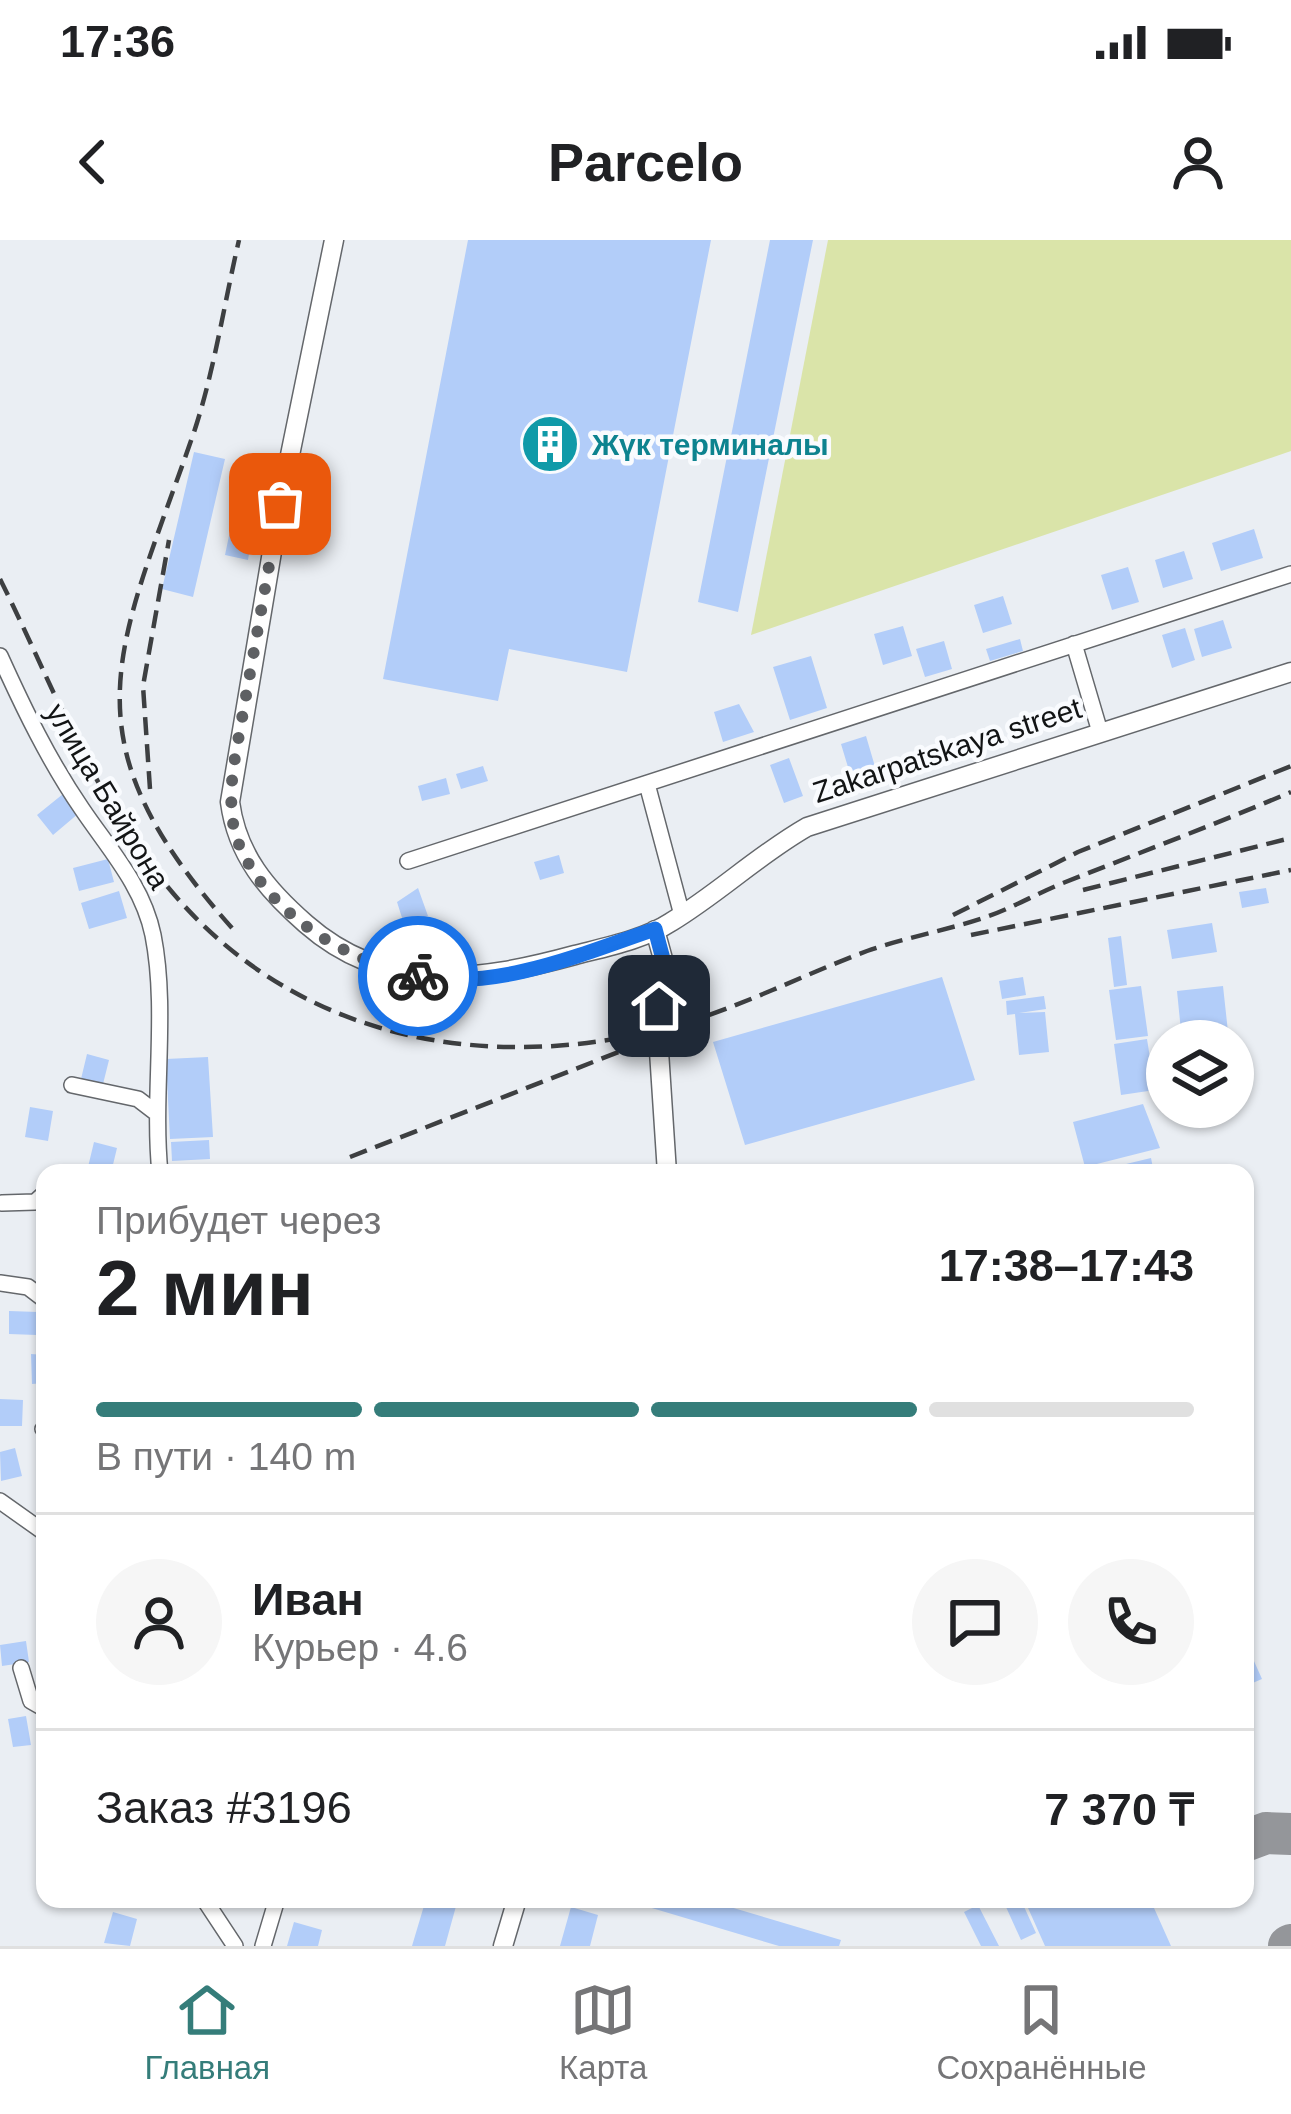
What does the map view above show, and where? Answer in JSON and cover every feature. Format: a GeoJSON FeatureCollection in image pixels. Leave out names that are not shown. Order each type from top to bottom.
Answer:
{"type":"FeatureCollection","features":[{"type":"Feature","properties":{"kind":"street","name":"Zakarpatskaya street"},"geometry":{"type":"LineString","coordinates":[[334,240],[230,802],[238,842],[268,886],[311,928],[367,963],[398,972],[485,977],[655,929],[682,915],[762,852],[807,827],[1291,672]]}},
{"type":"Feature","properties":{"kind":"street"},"geometry":{"type":"LineString","coordinates":[[408,861],[1291,574]]}},
{"type":"Feature","properties":{"kind":"street"},"geometry":{"type":"LineString","coordinates":[[1074,644],[1100,732]]}},
{"type":"Feature","properties":{"kind":"street","name":"улица Байрона"},"geometry":{"type":"LineString","coordinates":[[0,656],[36,733],[83,812],[119,857],[146,910],[156,963],[159,1164]]}},
{"type":"Feature","properties":{"kind":"street"},"geometry":{"type":"LineString","coordinates":[[647,784],[682,915]]}},
{"type":"Feature","properties":{"kind":"street"},"geometry":{"type":"LineString","coordinates":[[655,929],[663,959],[658,1036],[666,1164]]}},
{"type":"Feature","properties":{"kind":"street"},"geometry":{"type":"LineString","coordinates":[[72,1085],[138,1099],[155,1112]]}},
{"type":"Feature","properties":{"kind":"street"},"geometry":{"type":"LineString","coordinates":[[2,1203],[36,1201]]}},
{"type":"Feature","properties":{"kind":"street"},"geometry":{"type":"LineString","coordinates":[[0,1283],[28,1287],[36,1293]]}},
{"type":"Feature","properties":{"kind":"street"},"geometry":{"type":"LineString","coordinates":[[0,1501],[36,1527]]}},
{"type":"Feature","properties":{"kind":"street"},"geometry":{"type":"LineString","coordinates":[[21,1668],[36,1704]]}},
{"type":"Feature","properties":{"kind":"street"},"geometry":{"type":"LineString","coordinates":[[210,1908],[235,1946]]}},
{"type":"Feature","properties":{"kind":"street"},"geometry":{"type":"LineString","coordinates":[[263,1946],[274,1908]]}},
{"type":"Feature","properties":{"kind":"street"},"geometry":{"type":"LineString","coordinates":[[503,1946],[514,1908]]}},
{"type":"Feature","properties":{"kind":"green space"},"geometry":{"type":"Polygon","coordinates":[[[828,240],[1291,240],[1291,451],[751,635],[828,240]]]}},
{"type":"Feature","properties":{"kind":"building","name":"Жүк терминалы"},"geometry":{"type":"Polygon","coordinates":[[[468,240],[711,240],[627,672],[509,649],[498,701],[383,679],[468,240]]]}},
{"type":"Feature","properties":{"kind":"building"},"geometry":{"type":"Polygon","coordinates":[[[770,240],[813,240],[738,612],[698,602],[770,240]]]}},
{"type":"Feature","properties":{"kind":"building"},"geometry":{"type":"Polygon","coordinates":[[[194,452],[225,459],[193,597],[162,589],[194,452]]]}},
{"type":"Feature","properties":{"kind":"building"},"geometry":{"type":"Polygon","coordinates":[[[238,478],[256,481],[249,518],[232,514],[238,478]]]}},
{"type":"Feature","properties":{"kind":"building"},"geometry":{"type":"Polygon","coordinates":[[[1254,529],[1263,558],[1221,571],[1212,543],[1254,529]]]}},
{"type":"Feature","properties":{"kind":"building"},"geometry":{"type":"Polygon","coordinates":[[[230,531],[252,535],[248,560],[225,555],[230,531]]]}},
{"type":"Feature","properties":{"kind":"building"},"geometry":{"type":"Polygon","coordinates":[[[1184,551],[1193,579],[1163,588],[1155,560],[1184,551]]]}},
{"type":"Feature","properties":{"kind":"building"},"geometry":{"type":"Polygon","coordinates":[[[1128,567],[1139,602],[1112,610],[1101,575],[1128,567]]]}},
{"type":"Feature","properties":{"kind":"building"},"geometry":{"type":"Polygon","coordinates":[[[1003,596],[1012,624],[983,633],[974,605],[1003,596]]]}},
{"type":"Feature","properties":{"kind":"building"},"geometry":{"type":"Polygon","coordinates":[[[1223,620],[1232,648],[1202,657],[1194,629],[1223,620]]]}},
{"type":"Feature","properties":{"kind":"building"},"geometry":{"type":"Polygon","coordinates":[[[903,626],[912,656],[883,665],[874,634],[903,626]]]}},
{"type":"Feature","properties":{"kind":"building"},"geometry":{"type":"Polygon","coordinates":[[[1185,628],[1195,660],[1172,668],[1162,635],[1185,628]]]}},
{"type":"Feature","properties":{"kind":"building"},"geometry":{"type":"Polygon","coordinates":[[[1020,639],[1023,651],[990,661],[986,649],[1020,639]]]}},
{"type":"Feature","properties":{"kind":"building"},"geometry":{"type":"Polygon","coordinates":[[[944,641],[952,669],[925,677],[916,649],[944,641]]]}},
{"type":"Feature","properties":{"kind":"building"},"geometry":{"type":"Polygon","coordinates":[[[811,656],[827,708],[790,720],[773,667],[811,656]]]}},
{"type":"Feature","properties":{"kind":"building"},"geometry":{"type":"Polygon","coordinates":[[[739,704],[754,732],[723,742],[714,712],[739,704]]]}},
{"type":"Feature","properties":{"kind":"building"},"geometry":{"type":"Polygon","coordinates":[[[866,736],[876,770],[851,777],[841,744],[866,736]]]}},
{"type":"Feature","properties":{"kind":"building"},"geometry":{"type":"Polygon","coordinates":[[[789,758],[803,796],[784,803],[770,765],[789,758]]]}},
{"type":"Feature","properties":{"kind":"building"},"geometry":{"type":"Polygon","coordinates":[[[483,766],[488,781],[461,789],[456,774],[483,766]]]}},
{"type":"Feature","properties":{"kind":"building"},"geometry":{"type":"Polygon","coordinates":[[[446,778],[450,794],[422,801],[418,786],[446,778]]]}},
{"type":"Feature","properties":{"kind":"building"},"geometry":{"type":"Polygon","coordinates":[[[63,794],[79,813],[53,835],[37,815],[63,794]]]}},
{"type":"Feature","properties":{"kind":"building"},"geometry":{"type":"Polygon","coordinates":[[[559,855],[564,873],[540,880],[534,862],[559,855]]]}},
{"type":"Feature","properties":{"kind":"building"},"geometry":{"type":"Polygon","coordinates":[[[108,859],[114,882],[79,891],[73,868],[108,859]]]}},
{"type":"Feature","properties":{"kind":"building"},"geometry":{"type":"Polygon","coordinates":[[[418,888],[428,916],[404,924],[397,902],[418,888]]]}},
{"type":"Feature","properties":{"kind":"building"},"geometry":{"type":"Polygon","coordinates":[[[1266,888],[1269,903],[1242,908],[1239,892],[1266,888]]]}},
{"type":"Feature","properties":{"kind":"building"},"geometry":{"type":"Polygon","coordinates":[[[119,891],[127,918],[89,929],[81,903],[119,891]]]}},
{"type":"Feature","properties":{"kind":"building"},"geometry":{"type":"Polygon","coordinates":[[[1212,923],[1217,952],[1172,959],[1167,930],[1212,923]]]}},
{"type":"Feature","properties":{"kind":"building"},"geometry":{"type":"Polygon","coordinates":[[[1121,936],[1127,985],[1114,987],[1108,938],[1121,936]]]}},
{"type":"Feature","properties":{"kind":"building"},"geometry":{"type":"Polygon","coordinates":[[[942,977],[975,1080],[745,1145],[713,1042],[942,977]]]}},
{"type":"Feature","properties":{"kind":"building"},"geometry":{"type":"Polygon","coordinates":[[[1023,977],[1026,995],[1002,999],[999,981],[1023,977]]]}},
{"type":"Feature","properties":{"kind":"building"},"geometry":{"type":"Polygon","coordinates":[[[1141,986],[1146,1036],[1116,1040],[1109,990],[1141,986]]]}},
{"type":"Feature","properties":{"kind":"building"},"geometry":{"type":"Polygon","coordinates":[[[1223,986],[1227,1020],[1180,1020],[1177,991],[1223,986]]]}},
{"type":"Feature","properties":{"kind":"building"},"geometry":{"type":"Polygon","coordinates":[[[1044,996],[1046,1009],[1019,1013],[1045,1012],[1049,1052],[1019,1055],[1015,1014],[1007,1015],[1006,1001],[1044,996]]]}},
{"type":"Feature","properties":{"kind":"building"},"geometry":{"type":"Polygon","coordinates":[[[1146,1039],[1146,1091],[1121,1095],[1114,1044],[1146,1039]]]}},
{"type":"Feature","properties":{"kind":"building"},"geometry":{"type":"Polygon","coordinates":[[[87,1054],[109,1060],[103,1084],[81,1079],[87,1054]]]}},
{"type":"Feature","properties":{"kind":"building"},"geometry":{"type":"Polygon","coordinates":[[[208,1057],[213,1137],[170,1139],[166,1059],[208,1057]]]}},
{"type":"Feature","properties":{"kind":"building"},"geometry":{"type":"Polygon","coordinates":[[[1143,1104],[1146,1128],[1152,1128],[1160,1148],[1084,1164],[1073,1122],[1143,1104]]]}},
{"type":"Feature","properties":{"kind":"building"},"geometry":{"type":"Polygon","coordinates":[[[30,1107],[53,1111],[48,1141],[25,1137],[30,1107]]]}},
{"type":"Feature","properties":{"kind":"building"},"geometry":{"type":"Polygon","coordinates":[[[209,1140],[210,1159],[172,1161],[171,1142],[209,1140]]]}},
{"type":"Feature","properties":{"kind":"building"},"geometry":{"type":"Polygon","coordinates":[[[94,1142],[117,1148],[113,1164],[89,1164],[94,1142]]]}},
{"type":"Feature","properties":{"kind":"building"},"geometry":{"type":"Polygon","coordinates":[[[9,1311],[36,1312],[36,1335],[9,1334],[9,1311]]]}},
{"type":"Feature","properties":{"kind":"building"},"geometry":{"type":"Polygon","coordinates":[[[31,1354],[36,1354],[36,1384],[32,1384],[31,1354]]]}},
{"type":"Feature","properties":{"kind":"building"},"geometry":{"type":"Polygon","coordinates":[[[0,1399],[23,1400],[22,1426],[0,1426],[0,1399]]]}},
{"type":"Feature","properties":{"kind":"building"},"geometry":{"type":"Polygon","coordinates":[[[15,1448],[22,1476],[1,1481],[0,1452],[15,1448]]]}},
{"type":"Feature","properties":{"kind":"building"},"geometry":{"type":"Polygon","coordinates":[[[26,1641],[29,1662],[2,1666],[0,1645],[26,1641]]]}},
{"type":"Feature","properties":{"kind":"building"},"geometry":{"type":"Polygon","coordinates":[[[26,1716],[31,1745],[13,1747],[8,1719],[26,1716]]]}},
{"type":"Feature","properties":{"kind":"building"},"geometry":{"type":"Polygon","coordinates":[[[423,1908],[456,1908],[445,1946],[412,1946],[423,1908]]]}},
{"type":"Feature","properties":{"kind":"building"},"geometry":{"type":"Polygon","coordinates":[[[571,1908],[598,1915],[590,1946],[560,1946],[571,1908]]]}},
{"type":"Feature","properties":{"kind":"building"},"geometry":{"type":"Polygon","coordinates":[[[652,1908],[733,1908],[841,1940],[839,1946],[779,1946],[652,1908]]]}},
{"type":"Feature","properties":{"kind":"building"},"geometry":{"type":"Polygon","coordinates":[[[980,1908],[999,1946],[981,1946],[964,1912],[980,1908]]]}},
{"type":"Feature","properties":{"kind":"building"},"geometry":{"type":"Polygon","coordinates":[[[1006,1908],[1025,1908],[1036,1933],[1021,1940],[1006,1908]]]}},
{"type":"Feature","properties":{"kind":"building"},"geometry":{"type":"Polygon","coordinates":[[[1028,1908],[1154,1908],[1171,1946],[1045,1946],[1028,1908]]]}},
{"type":"Feature","properties":{"kind":"building"},"geometry":{"type":"Polygon","coordinates":[[[113,1912],[137,1919],[130,1946],[104,1943],[113,1912]]]}},
{"type":"Feature","properties":{"kind":"building"},"geometry":{"type":"Polygon","coordinates":[[[294,1922],[322,1930],[318,1946],[287,1946],[294,1922]]]}},
{"type":"Feature","properties":{"kind":"taxiway"},"geometry":{"type":"LineString","coordinates":[[1254,1838],[1291,1834]]}},
{"type":"Feature","properties":{"kind":"railway"},"geometry":{"type":"LineString","coordinates":[[232,928],[178,860],[143,800],[124,744],[120,690],[127,635],[200,411],[239,240]]}},
{"type":"Feature","properties":{"kind":"railway"},"geometry":{"type":"LineString","coordinates":[[150,789],[143,686],[169,540]]}},
{"type":"Feature","properties":{"kind":"railway"},"geometry":{"type":"LineString","coordinates":[[0,579],[104,793],[147,860],[196,918],[250,964],[309,1000],[373,1026],[440,1041],[510,1047],[582,1044],[682,1024],[867,951],[989,916],[1291,792]]}},
{"type":"Feature","properties":{"kind":"railway"},"geometry":{"type":"LineString","coordinates":[[953,915],[1078,852],[1291,766]]}},
{"type":"Feature","properties":{"kind":"railway"},"geometry":{"type":"LineString","coordinates":[[1083,890],[1291,838]]}},
{"type":"Feature","properties":{"kind":"railway"},"geometry":{"type":"LineString","coordinates":[[971,935],[1291,870]]}},
{"type":"Feature","properties":{"kind":"railway"},"geometry":{"type":"LineString","coordinates":[[350,1157],[634,1046]]}},
{"type":"Feature","properties":{"kind":"way so far"},"geometry":{"type":"LineString","coordinates":[[280,504],[233,769],[230,802],[238,842],[268,886],[311,928],[367,963],[418,976]]}},
{"type":"Feature","properties":{"kind":"place","name":"Жүк терминалы"},"geometry":{"type":"Point","coordinates":[550,444]}},
{"type":"Feature","properties":{"kind":"route"},"geometry":{"type":"LineString","coordinates":[[418,976],[457,980],[512,973],[655,929],[663,959],[659,1006]]}}]}
